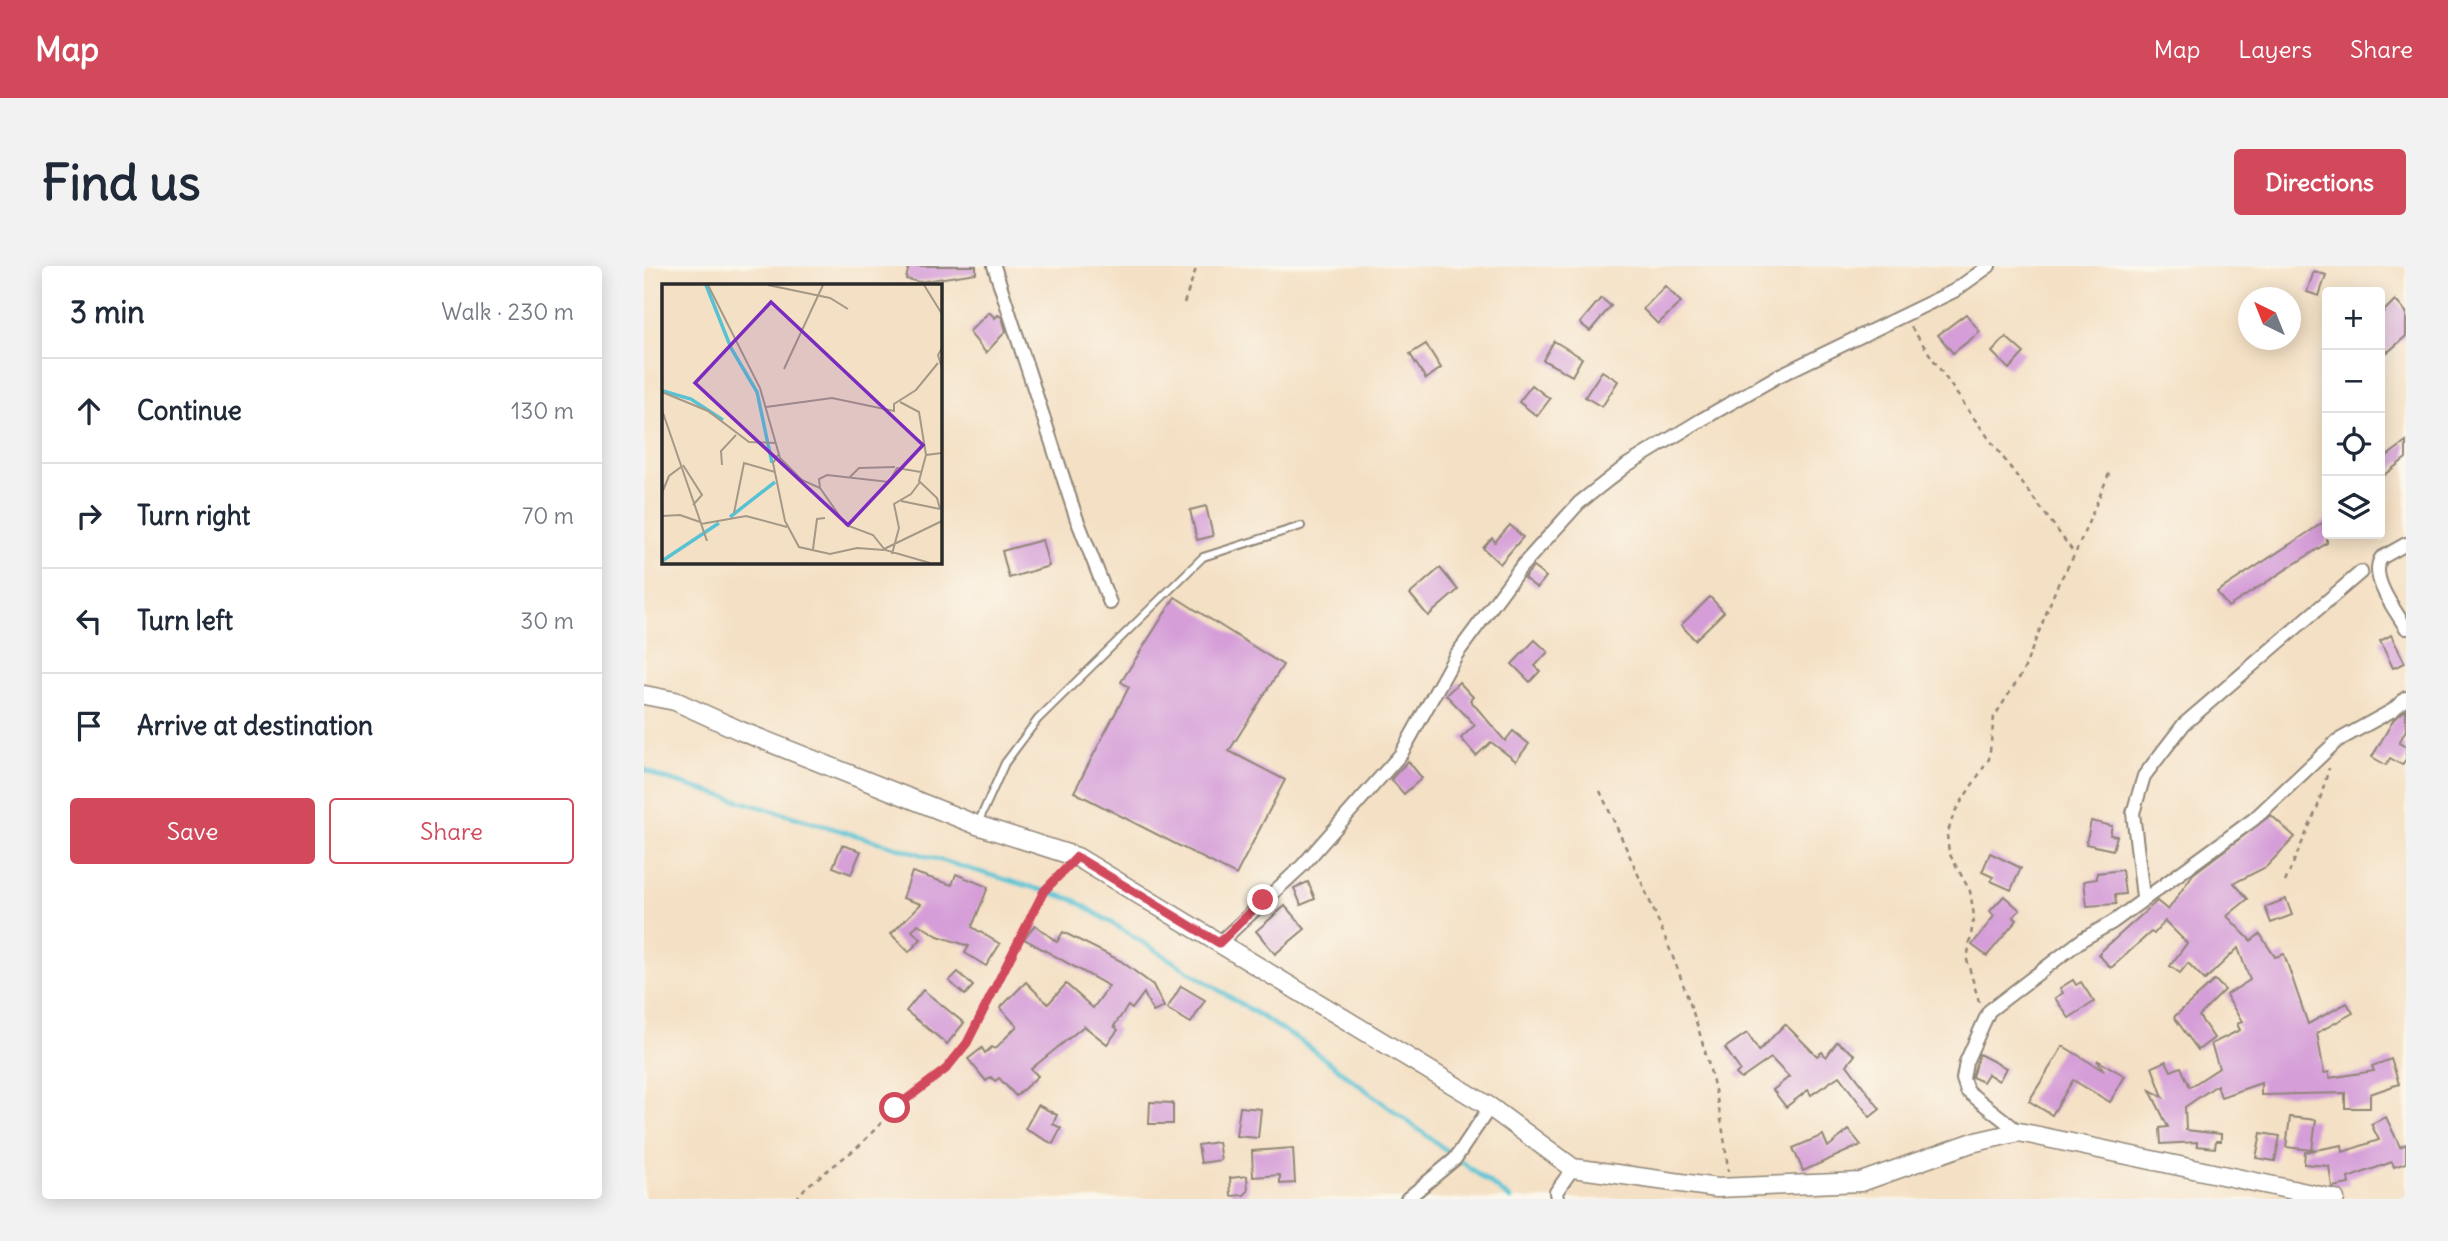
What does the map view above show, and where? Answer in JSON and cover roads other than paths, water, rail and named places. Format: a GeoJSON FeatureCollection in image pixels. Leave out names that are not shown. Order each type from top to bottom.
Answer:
{"type":"FeatureCollection","features":[{"type":"Feature","properties":{"kind":"street"},"geometry":{"type":"LineString","coordinates":[[994,266],[1076,517],[1110,603]]}},
{"type":"Feature","properties":{"kind":"street"},"geometry":{"type":"LineString","coordinates":[[1219,943],[1302,866],[1401,754],[1456,655],[1521,567],[1579,503],[1627,465],[1701,420],[1778,376],[1954,291],[1989,266]]}},
{"type":"Feature","properties":{"kind":"street"},"geometry":{"type":"LineString","coordinates":[[2406,544],[2381,558],[2377,571],[2406,628]]}},
{"type":"Feature","properties":{"kind":"street"},"geometry":{"type":"LineString","coordinates":[[2143,897],[2133,813],[2144,776],[2184,724],[2361,572]]}},
{"type":"Feature","properties":{"kind":"street"},"geometry":{"type":"LineString","coordinates":[[644,695],[675,701],[741,732],[977,825],[1077,857],[1490,1107],[1573,1168],[1597,1174],[1730,1188],[1861,1182],[1970,1143],[2019,1132],[2335,1199]]}},
{"type":"Feature","properties":{"kind":"street"},"geometry":{"type":"LineString","coordinates":[[2019,1132],[1967,1091],[1963,1079],[1983,1018],[2001,999],[2254,819],[2337,741],[2393,710],[2406,698]]}},
{"type":"Feature","properties":{"kind":"street"},"geometry":{"type":"LineString","coordinates":[[1406,1199],[1455,1159],[1490,1107]]}},
{"type":"Feature","properties":{"kind":"street"},"geometry":{"type":"LineString","coordinates":[[1557,1199],[1560,1185],[1573,1168]]}},
{"type":"Feature","properties":{"kind":"lane"},"geometry":{"type":"LineString","coordinates":[[977,825],[1006,763],[1038,719],[1203,557],[1301,526]]}},
{"type":"Feature","properties":{"kind":"waterway"},"geometry":{"type":"LineString","coordinates":[[644,769],[659,777],[1075,900],[1302,1042],[1511,1199]]}}]}
